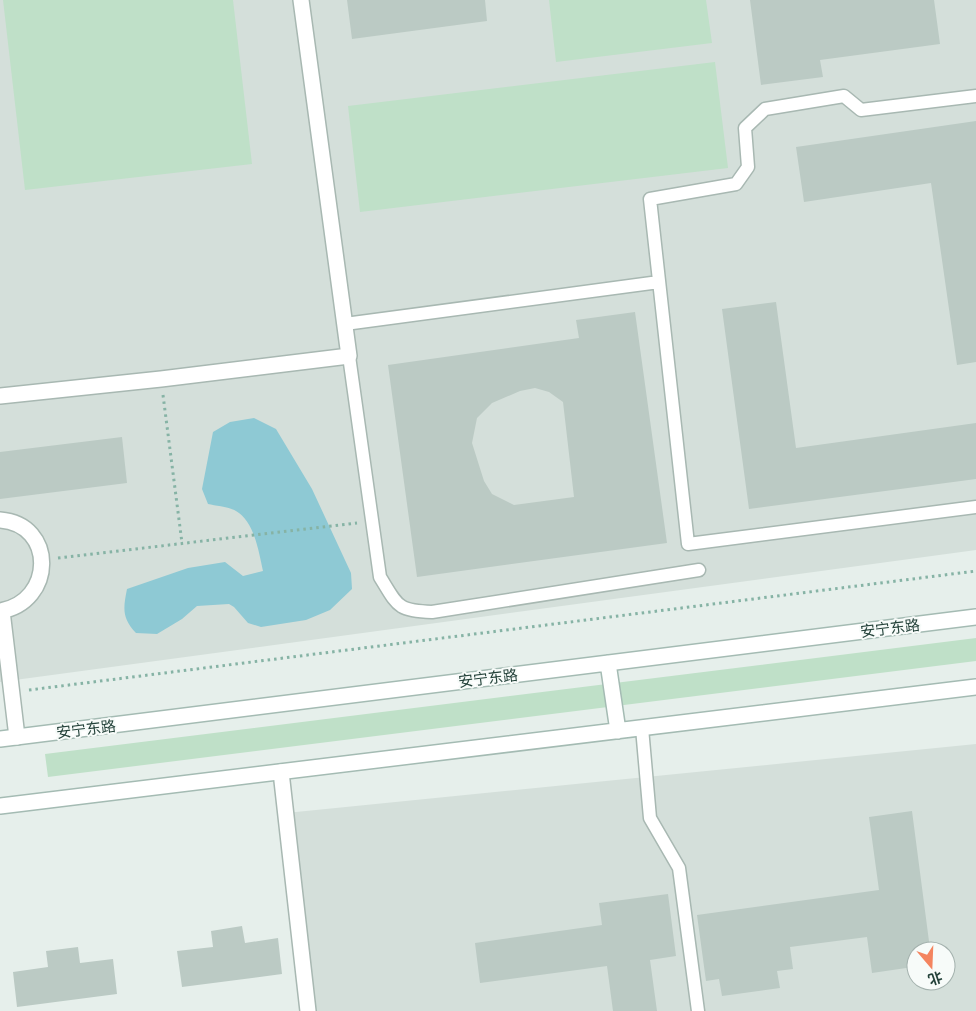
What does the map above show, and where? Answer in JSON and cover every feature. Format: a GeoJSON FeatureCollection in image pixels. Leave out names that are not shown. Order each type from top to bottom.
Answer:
{"type":"FeatureCollection","features":[{"type":"Feature","properties":{"kind":"main road"},"geometry":{"type":"LineString","coordinates":[[0,396],[349,356],[301,0]]}},
{"type":"Feature","properties":{"kind":"main road"},"geometry":{"type":"LineString","coordinates":[[0,520],[9,520],[25,529],[37,542],[42,559],[41,578],[33,593],[19,605],[1,611],[17,737]]}},
{"type":"Feature","properties":{"kind":"main road","name":"安宁东路"},"geometry":{"type":"LineString","coordinates":[[0,739],[976,617]]}},
{"type":"Feature","properties":{"kind":"main road"},"geometry":{"type":"LineString","coordinates":[[608,663],[618,731]]}},
{"type":"Feature","properties":{"kind":"main road"},"geometry":{"type":"LineString","coordinates":[[0,806],[976,687]]}},
{"type":"Feature","properties":{"kind":"main road"},"geometry":{"type":"LineString","coordinates":[[281,772],[308,1011]]}},
{"type":"Feature","properties":{"kind":"lane"},"geometry":{"type":"LineString","coordinates":[[976,96],[861,110],[844,96],[765,109],[745,128],[748,167],[736,184],[650,199],[688,544],[976,507]]}},
{"type":"Feature","properties":{"kind":"lane"},"geometry":{"type":"LineString","coordinates":[[345,324],[659,282]]}},
{"type":"Feature","properties":{"kind":"lane"},"geometry":{"type":"LineString","coordinates":[[349,356],[380,577],[397,604],[410,611],[432,612],[698,570]]}},
{"type":"Feature","properties":{"kind":"lane"},"geometry":{"type":"LineString","coordinates":[[642,728],[650,818],[679,868],[698,1011]]}},
{"type":"Feature","properties":{"kind":"path"},"geometry":{"type":"LineString","coordinates":[[161,379],[182,543]]}},
{"type":"Feature","properties":{"kind":"path"},"geometry":{"type":"LineString","coordinates":[[42,559],[372,521]]}},
{"type":"Feature","properties":{"kind":"path"},"geometry":{"type":"LineString","coordinates":[[11,692],[976,571]]}},
{"type":"Feature","properties":{"kind":"shaded area"},"geometry":{"type":"Polygon","coordinates":[[[0,0],[976,0],[976,550],[0,682],[0,0]]]}},
{"type":"Feature","properties":{"kind":"shaded area"},"geometry":{"type":"Polygon","coordinates":[[[976,744],[976,1011],[306,1011],[286,813],[976,744]]]}},
{"type":"Feature","properties":{"kind":"green space"},"geometry":{"type":"Polygon","coordinates":[[[3,0],[233,0],[252,164],[25,190],[3,0]]]}},
{"type":"Feature","properties":{"kind":"green space"},"geometry":{"type":"Polygon","coordinates":[[[549,0],[706,0],[712,43],[556,62],[549,0]]]}},
{"type":"Feature","properties":{"kind":"green space"},"geometry":{"type":"Polygon","coordinates":[[[715,62],[728,168],[360,212],[348,106],[715,62]]]}},
{"type":"Feature","properties":{"kind":"green space"},"geometry":{"type":"Polygon","coordinates":[[[976,638],[976,661],[48,777],[45,754],[976,638]]]}},
{"type":"Feature","properties":{"kind":"water"},"geometry":{"type":"Polygon","coordinates":[[[254,418],[276,429],[312,489],[351,573],[352,589],[330,610],[306,620],[261,627],[248,623],[229,604],[197,606],[182,619],[157,634],[136,633],[126,618],[125,602],[127,589],[188,568],[225,562],[243,576],[263,571],[256,540],[244,518],[232,509],[208,504],[202,489],[213,432],[230,422],[254,418]]]}},
{"type":"Feature","properties":{"kind":"building"},"geometry":{"type":"Polygon","coordinates":[[[347,0],[485,0],[487,21],[352,39],[347,0]]]}},
{"type":"Feature","properties":{"kind":"building"},"geometry":{"type":"Polygon","coordinates":[[[750,0],[934,0],[940,44],[820,60],[823,77],[761,85],[750,0]]]}},
{"type":"Feature","properties":{"kind":"building"},"geometry":{"type":"Polygon","coordinates":[[[976,121],[976,362],[957,365],[931,183],[804,202],[796,147],[976,121]]]}},
{"type":"Feature","properties":{"kind":"building"},"geometry":{"type":"Polygon","coordinates":[[[776,302],[796,448],[976,423],[976,479],[749,509],[722,309],[776,302]]]}},
{"type":"Feature","properties":{"kind":"building"},"geometry":{"type":"Polygon","coordinates":[[[635,312],[667,543],[417,577],[388,365],[579,338],[576,320],[635,312]],[[535,388],[520,391],[492,403],[477,418],[472,443],[484,481],[492,494],[514,505],[574,497],[563,402],[549,392],[535,388]]]}},
{"type":"Feature","properties":{"kind":"building"},"geometry":{"type":"Polygon","coordinates":[[[122,437],[127,483],[0,499],[0,452],[122,437]]]}},
{"type":"Feature","properties":{"kind":"building"},"geometry":{"type":"Polygon","coordinates":[[[912,811],[929,941],[906,941],[906,968],[872,973],[867,937],[790,947],[793,969],[777,971],[780,988],[722,996],[719,979],[706,981],[697,915],[879,890],[869,817],[912,811]]]}},
{"type":"Feature","properties":{"kind":"building"},"geometry":{"type":"Polygon","coordinates":[[[668,894],[676,956],[650,960],[657,1011],[613,1011],[607,966],[480,983],[475,943],[602,925],[599,903],[668,894]]]}},
{"type":"Feature","properties":{"kind":"building"},"geometry":{"type":"Polygon","coordinates":[[[242,926],[245,943],[278,938],[282,974],[182,987],[177,951],[213,947],[211,931],[242,926]]]}},
{"type":"Feature","properties":{"kind":"building"},"geometry":{"type":"Polygon","coordinates":[[[78,947],[80,963],[113,959],[117,994],[17,1007],[13,972],[48,967],[46,951],[78,947]]]}}]}
